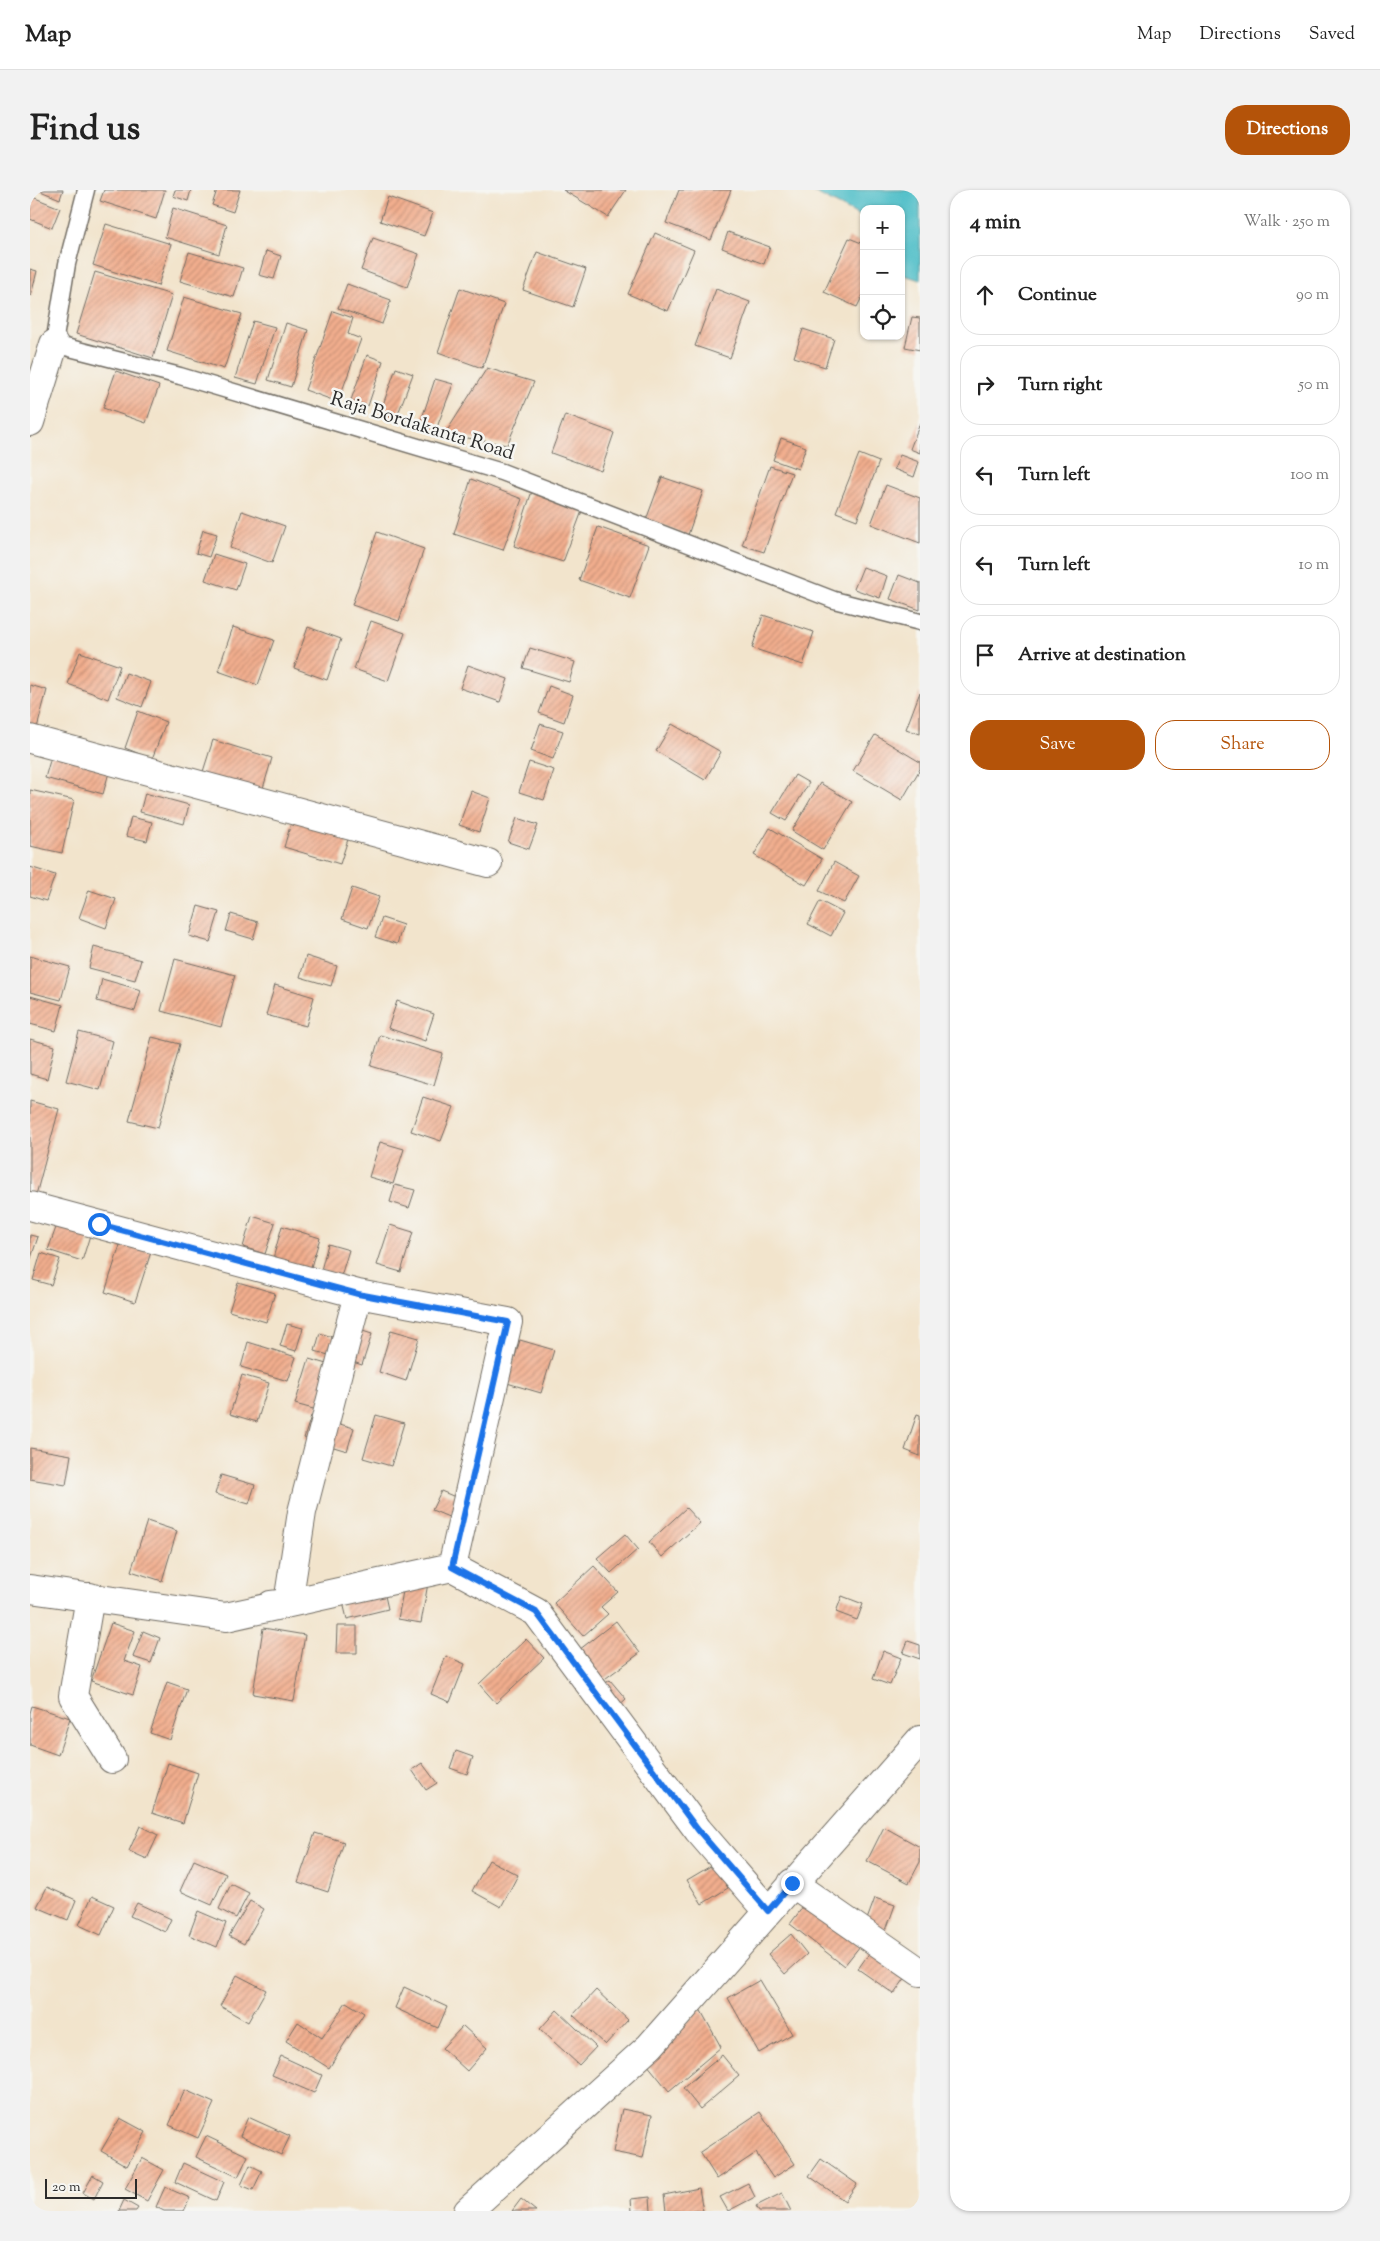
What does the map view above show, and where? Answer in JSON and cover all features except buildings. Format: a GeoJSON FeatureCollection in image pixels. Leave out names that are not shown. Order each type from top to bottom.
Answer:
{"type":"FeatureCollection","features":[{"type":"Feature","properties":{"kind":"street"},"geometry":{"type":"LineString","coordinates":[[30,422],[54,344]]}},
{"type":"Feature","properties":{"kind":"street"},"geometry":{"type":"LineString","coordinates":[[30,739],[488,863]]}},
{"type":"Feature","properties":{"kind":"street"},"geometry":{"type":"LineString","coordinates":[[30,1206],[358,1294],[508,1322],[452,1567]]}},
{"type":"Feature","properties":{"kind":"street"},"geometry":{"type":"LineString","coordinates":[[288,1603],[302,1512],[358,1294]]}},
{"type":"Feature","properties":{"kind":"street"},"geometry":{"type":"LineString","coordinates":[[30,1589],[210,1614],[288,1603],[452,1567],[536,1612],[698,1830],[768,1911]]}},
{"type":"Feature","properties":{"kind":"street"},"geometry":{"type":"LineString","coordinates":[[90,1597],[74,1696],[112,1759]]}},
{"type":"Feature","properties":{"kind":"street"},"geometry":{"type":"LineString","coordinates":[[468,2211],[650,2046],[920,1740]]}},
{"type":"Feature","properties":{"kind":"street"},"geometry":{"type":"LineString","coordinates":[[792,1883],[920,1972]]}},
{"type":"Feature","properties":{"kind":"lane"},"geometry":{"type":"LineString","coordinates":[[54,344],[67,264],[86,190]]}},
{"type":"Feature","properties":{"kind":"lane","name":"Raja Bordakanta Road"},"geometry":{"type":"LineString","coordinates":[[54,344],[180,376],[502,472],[834,600],[920,622]]}},
{"type":"Feature","properties":{"kind":"water"},"geometry":{"type":"Polygon","coordinates":[[[810,190],[920,190],[920,280],[905,275],[905,205],[860,205],[860,216],[810,190]]]}},
{"type":"Feature","properties":{"kind":"route"},"geometry":{"type":"LineString","coordinates":[[99,1224],[358,1294],[508,1322],[452,1567],[536,1612],[698,1830],[768,1911],[792,1883]]}}]}
